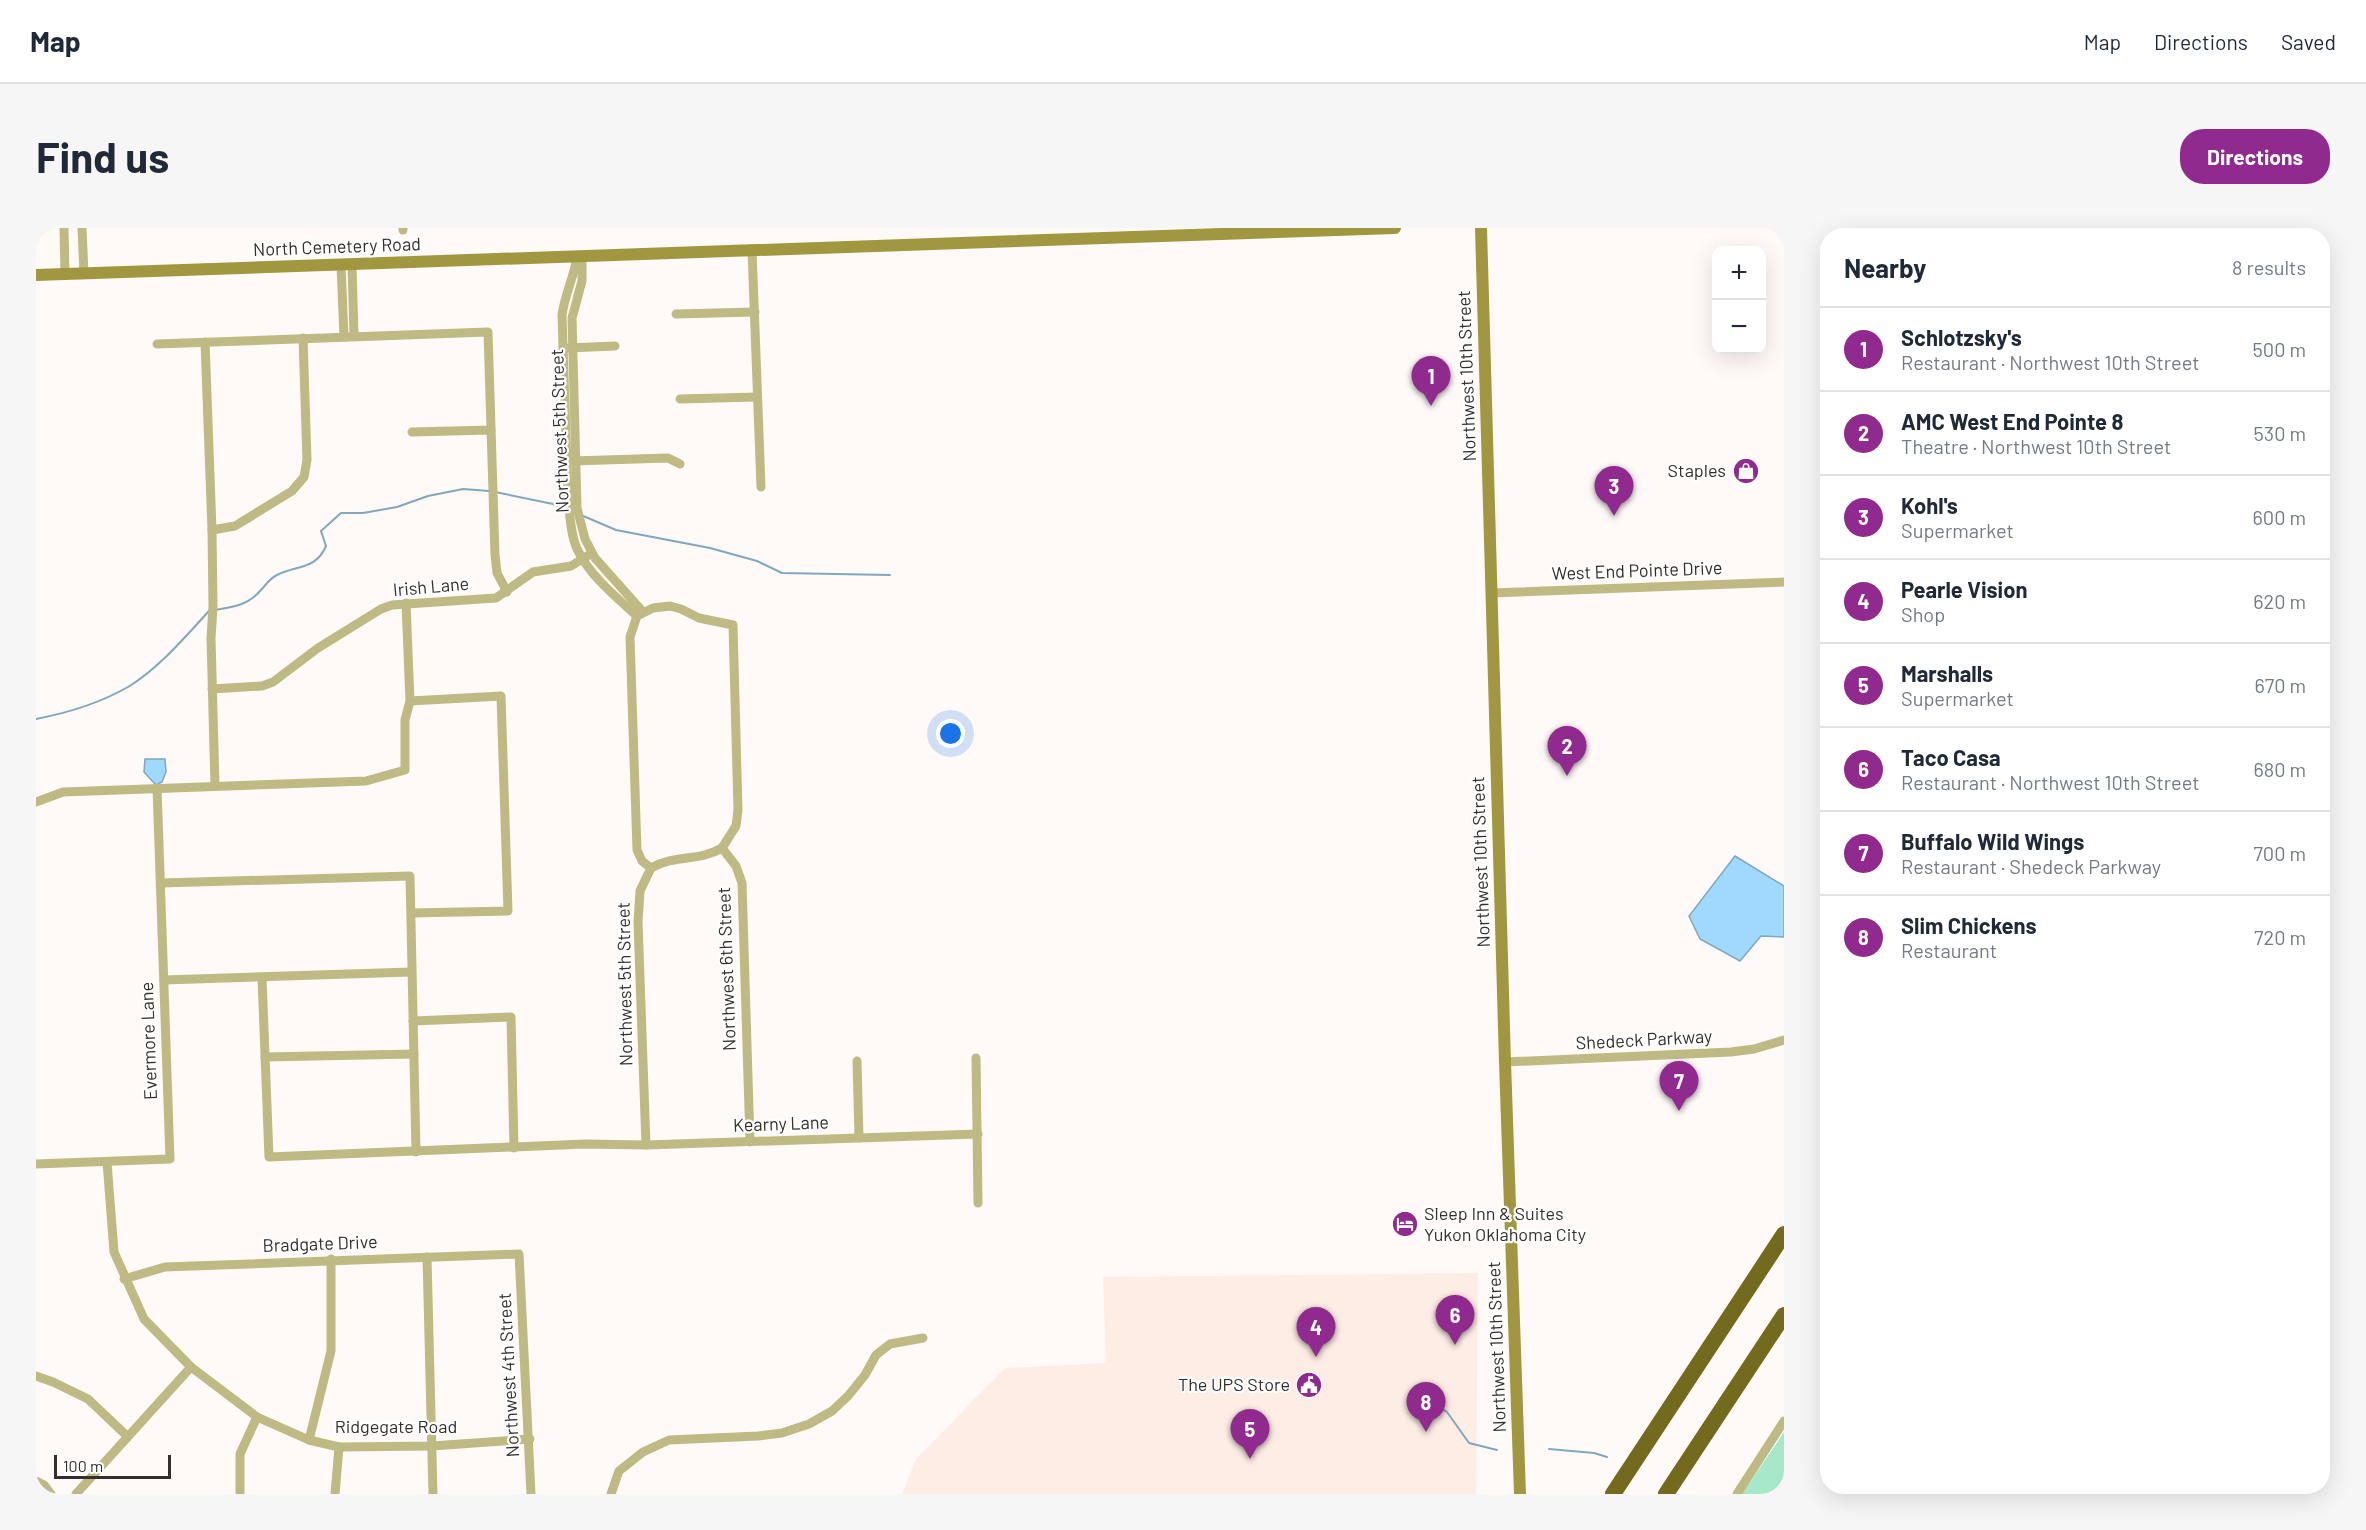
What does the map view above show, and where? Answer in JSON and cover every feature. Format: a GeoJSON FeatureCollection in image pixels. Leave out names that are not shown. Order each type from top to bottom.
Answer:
{"type":"FeatureCollection","features":[{"type":"Feature","properties":{"kind":"highway"},"geometry":{"type":"LineString","coordinates":[[1612,1494],[1784,1234]]}},
{"type":"Feature","properties":{"kind":"highway"},"geometry":{"type":"LineString","coordinates":[[1666,1494],[1784,1315]]}},
{"type":"Feature","properties":{"kind":"street"},"geometry":{"type":"LineString","coordinates":[[64,228],[65,274]]}},
{"type":"Feature","properties":{"kind":"street"},"geometry":{"type":"LineString","coordinates":[[82,228],[84,274]]}},
{"type":"Feature","properties":{"kind":"street","name":"North Cemetery Road"},"geometry":{"type":"LineString","coordinates":[[36,275],[1395,228]]}},
{"type":"Feature","properties":{"kind":"street","name":"Northwest 10th Street"},"geometry":{"type":"LineString","coordinates":[[1481,228],[1520,1494]]}},
{"type":"Feature","properties":{"kind":"street"},"geometry":{"type":"LineString","coordinates":[[752,250],[761,487]]}},
{"type":"Feature","properties":{"kind":"street","name":"Northwest 5th Street"},"geometry":{"type":"LineString","coordinates":[[579,256],[573,280],[565,296],[562,315],[568,348],[571,461],[577,508],[588,556],[610,577],[640,614]]}},
{"type":"Feature","properties":{"kind":"street"},"geometry":{"type":"LineString","coordinates":[[346,265],[349,336]]}},
{"type":"Feature","properties":{"kind":"street"},"geometry":{"type":"LineString","coordinates":[[676,314],[754,312]]}},
{"type":"Feature","properties":{"kind":"street"},"geometry":{"type":"LineString","coordinates":[[158,344],[488,332],[495,555],[497,573],[507,592]]}},
{"type":"Feature","properties":{"kind":"street"},"geometry":{"type":"LineString","coordinates":[[212,530],[235,526],[292,491],[304,477],[308,460],[303,338]]}},
{"type":"Feature","properties":{"kind":"street"},"geometry":{"type":"LineString","coordinates":[[205,342],[212,530],[214,786]]}},
{"type":"Feature","properties":{"kind":"street"},"geometry":{"type":"LineString","coordinates":[[568,348],[615,346]]}},
{"type":"Feature","properties":{"kind":"street"},"geometry":{"type":"LineString","coordinates":[[680,399],[758,397]]}},
{"type":"Feature","properties":{"kind":"street"},"geometry":{"type":"LineString","coordinates":[[412,432],[491,430]]}},
{"type":"Feature","properties":{"kind":"street"},"geometry":{"type":"LineString","coordinates":[[571,461],[668,458],[680,464]]}},
{"type":"Feature","properties":{"kind":"street","name":"Irish Lane"},"geometry":{"type":"LineString","coordinates":[[212,689],[262,686],[273,682],[318,648],[381,609],[406,603],[496,598],[533,572],[571,566],[588,556]]}},
{"type":"Feature","properties":{"kind":"street","name":"West End Pointe Drive"},"geometry":{"type":"LineString","coordinates":[[1491,592],[1784,582]]}},
{"type":"Feature","properties":{"kind":"street"},"geometry":{"type":"LineString","coordinates":[[36,802],[63,792],[366,781],[405,770],[405,720],[410,701],[406,603]]}},
{"type":"Feature","properties":{"kind":"street"},"geometry":{"type":"LineString","coordinates":[[661,607],[676,607],[699,618],[733,625],[738,810],[736,826],[722,848],[700,856],[664,860],[651,868],[642,861],[637,850],[630,637],[640,614],[661,607]]}},
{"type":"Feature","properties":{"kind":"street"},"geometry":{"type":"LineString","coordinates":[[410,701],[501,696],[508,911],[412,913]]}},
{"type":"Feature","properties":{"kind":"street","name":"Evermore Lane"},"geometry":{"type":"LineString","coordinates":[[36,1164],[170,1159],[157,788]]}},
{"type":"Feature","properties":{"kind":"street","name":"Northwest 6th Street"},"geometry":{"type":"LineString","coordinates":[[722,848],[736,866],[742,884],[750,1142]]}},
{"type":"Feature","properties":{"kind":"street","name":"Northwest 5th Street"},"geometry":{"type":"LineString","coordinates":[[646,1145],[638,922],[640,891],[651,868]]}},
{"type":"Feature","properties":{"kind":"street"},"geometry":{"type":"LineString","coordinates":[[161,883],[410,876],[417,1152]]}},
{"type":"Feature","properties":{"kind":"street"},"geometry":{"type":"LineString","coordinates":[[164,980],[411,972]]}},
{"type":"Feature","properties":{"kind":"street"},"geometry":{"type":"LineString","coordinates":[[262,978],[265,1057],[414,1054]]}},
{"type":"Feature","properties":{"kind":"street"},"geometry":{"type":"LineString","coordinates":[[413,1020],[511,1017],[514,1148]]}},
{"type":"Feature","properties":{"kind":"street","name":"Shedeck Parkway"},"geometry":{"type":"LineString","coordinates":[[1505,1062],[1731,1052],[1754,1049],[1784,1040]]}},
{"type":"Feature","properties":{"kind":"street","name":"Kearny Lane"},"geometry":{"type":"LineString","coordinates":[[265,1057],[269,1157],[585,1144],[646,1145],[978,1134]]}},
{"type":"Feature","properties":{"kind":"street"},"geometry":{"type":"LineString","coordinates":[[976,1058],[978,1203]]}},
{"type":"Feature","properties":{"kind":"street"},"geometry":{"type":"LineString","coordinates":[[857,1061],[859,1138]]}},
{"type":"Feature","properties":{"kind":"street","name":"Ridgegate Road"},"geometry":{"type":"LineString","coordinates":[[107,1161],[114,1252],[124,1279],[144,1319],[191,1367],[258,1417],[309,1440],[339,1447],[432,1446],[530,1439]]}},
{"type":"Feature","properties":{"kind":"street","name":"Bradgate Drive"},"geometry":{"type":"LineString","coordinates":[[124,1279],[165,1268],[331,1259],[519,1254]]}},
{"type":"Feature","properties":{"kind":"street","name":"Northwest 4th Street"},"geometry":{"type":"LineString","coordinates":[[519,1254],[531,1494]]}},
{"type":"Feature","properties":{"kind":"street"},"geometry":{"type":"LineString","coordinates":[[427,1257],[433,1494]]}},
{"type":"Feature","properties":{"kind":"street"},"geometry":{"type":"LineString","coordinates":[[309,1440],[332,1352],[331,1259]]}},
{"type":"Feature","properties":{"kind":"street"},"geometry":{"type":"LineString","coordinates":[[611,1494],[619,1471],[643,1452],[669,1440],[758,1436],[782,1433],[809,1424],[832,1411],[848,1396],[865,1375],[876,1355],[890,1344],[923,1338]]}},
{"type":"Feature","properties":{"kind":"street"},"geometry":{"type":"LineString","coordinates":[[76,1494],[191,1367]]}},
{"type":"Feature","properties":{"kind":"street"},"geometry":{"type":"LineString","coordinates":[[36,1376],[88,1399],[127,1436]]}},
{"type":"Feature","properties":{"kind":"street"},"geometry":{"type":"LineString","coordinates":[[240,1494],[240,1454],[258,1417]]}},
{"type":"Feature","properties":{"kind":"street"},"geometry":{"type":"LineString","coordinates":[[1737,1494],[1784,1421]]}},
{"type":"Feature","properties":{"kind":"street"},"geometry":{"type":"LineString","coordinates":[[335,1494],[339,1447]]}},
{"type":"Feature","properties":{"kind":"street"},"geometry":{"type":"LineString","coordinates":[[36,1481],[44,1485],[51,1494]]}},
{"type":"Feature","properties":{"kind":"shaded area"},"geometry":{"type":"Polygon","coordinates":[[[1478,1273],[1476,1494],[902,1494],[916,1459],[1005,1368],[1106,1363],[1103,1277],[1478,1273]]]}},
{"type":"Feature","properties":{"kind":"green space"},"geometry":{"type":"Polygon","coordinates":[[[1784,1432],[1784,1494],[1742,1494],[1784,1432]]]}},
{"type":"Feature","properties":{"kind":"water"},"geometry":{"type":"Polygon","coordinates":[[[145,759],[165,759],[166,772],[162,782],[156,785],[144,772],[145,759]]]}},
{"type":"Feature","properties":{"kind":"water"},"geometry":{"type":"Polygon","coordinates":[[[1735,856],[1784,886],[1784,937],[1761,936],[1740,961],[1700,939],[1689,916],[1735,856]]]}},
{"type":"Feature","properties":{"kind":"waterway"},"geometry":{"type":"LineString","coordinates":[[214,610],[244,603],[255,596],[274,576],[305,566],[317,559],[326,546],[321,531],[341,513],[363,513],[397,507],[428,496],[463,489],[489,491]]}},
{"type":"Feature","properties":{"kind":"waterway"},"geometry":{"type":"LineString","coordinates":[[495,492],[553,504],[565,509]]}},
{"type":"Feature","properties":{"kind":"waterway"},"geometry":{"type":"LineString","coordinates":[[581,515],[616,530],[710,548],[757,561],[782,573],[890,575]]}},
{"type":"Feature","properties":{"kind":"waterway"},"geometry":{"type":"LineString","coordinates":[[36,719],[83,707],[128,687],[161,662],[209,611]]}},
{"type":"Feature","properties":{"kind":"waterway"},"geometry":{"type":"LineString","coordinates":[[1435,1405],[1447,1412],[1469,1443],[1497,1450]]}},
{"type":"Feature","properties":{"kind":"waterway"},"geometry":{"type":"LineString","coordinates":[[1549,1449],[1594,1453],[1607,1457]]}},
{"type":"Feature","properties":{"kind":"place","name":"Schlotzsky's"},"geometry":{"type":"Point","coordinates":[1431,406]}},
{"type":"Feature","properties":{"kind":"place","name":"Staples"},"geometry":{"type":"Point","coordinates":[1746,471]}},
{"type":"Feature","properties":{"kind":"place","name":"Kohl's"},"geometry":{"type":"Point","coordinates":[1614,516]}},
{"type":"Feature","properties":{"kind":"place","name":"AMC West End Pointe 8"},"geometry":{"type":"Point","coordinates":[1567,776]}},
{"type":"Feature","properties":{"kind":"place","name":"Buffalo Wild Wings"},"geometry":{"type":"Point","coordinates":[1679,1111]}},
{"type":"Feature","properties":{"kind":"place","name":"Sleep Inn & Suites Yukon Oklahoma City"},"geometry":{"type":"Point","coordinates":[1405,1224]}},
{"type":"Feature","properties":{"kind":"place","name":"Taco Casa"},"geometry":{"type":"Point","coordinates":[1455,1345]}},
{"type":"Feature","properties":{"kind":"place","name":"Pearle Vision"},"geometry":{"type":"Point","coordinates":[1316,1357]}},
{"type":"Feature","properties":{"kind":"place","name":"The UPS Store"},"geometry":{"type":"Point","coordinates":[1309,1385]}},
{"type":"Feature","properties":{"kind":"place","name":"Slim Chickens"},"geometry":{"type":"Point","coordinates":[1426,1432]}},
{"type":"Feature","properties":{"kind":"place","name":"Marshalls"},"geometry":{"type":"Point","coordinates":[1250,1459]}}]}
